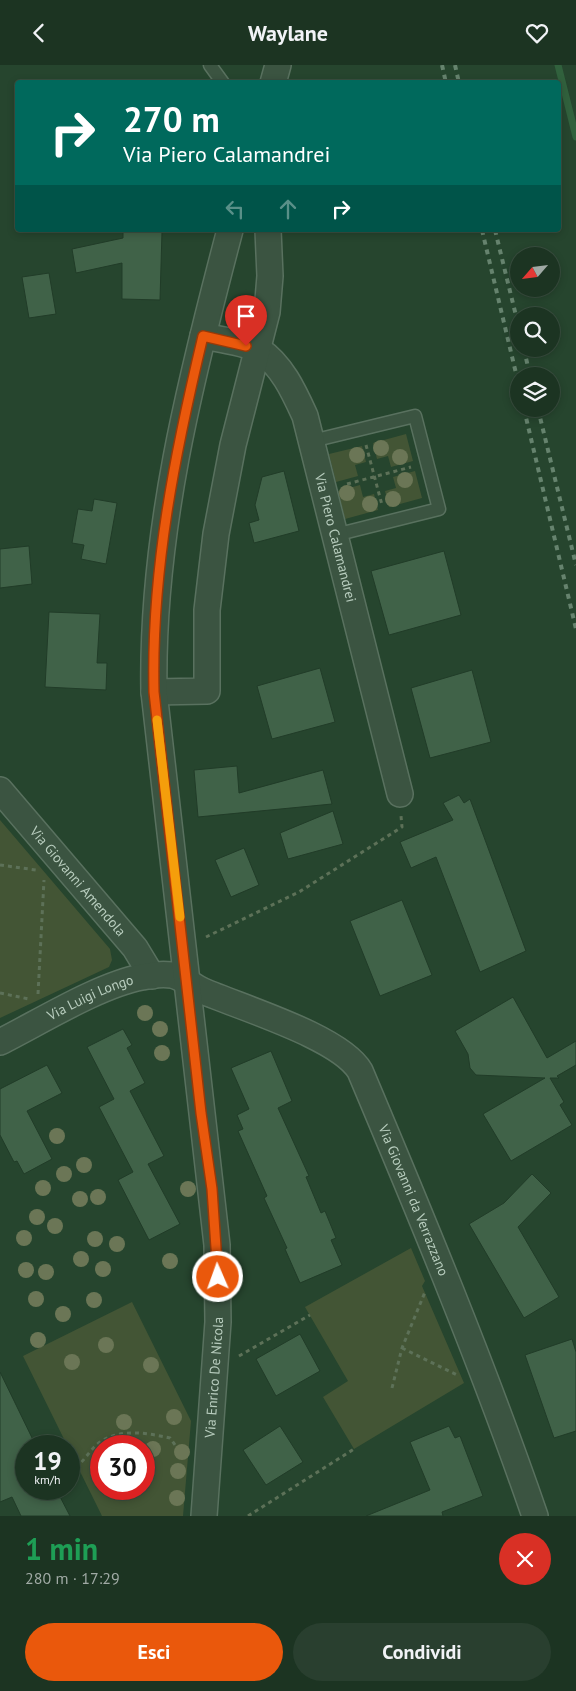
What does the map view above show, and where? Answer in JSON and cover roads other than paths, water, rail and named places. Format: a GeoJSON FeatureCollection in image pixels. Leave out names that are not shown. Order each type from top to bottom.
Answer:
{"type":"FeatureCollection","features":[{"type":"Feature","properties":{"kind":"street"},"geometry":{"type":"LineString","coordinates":[[274,80],[278,65]]}},
{"type":"Feature","properties":{"kind":"street","name":"Via Enrico De Nicola"},"geometry":{"type":"LineString","coordinates":[[204,1516],[219,1304],[217,1245],[154,692],[153,637],[155,599],[168,500],[183,420],[229,232]]}},
{"type":"Feature","properties":{"kind":"street"},"geometry":{"type":"LineString","coordinates":[[154,692],[207,691],[207,610],[216,534],[233,445],[267,312],[270,276],[268,232]]}},
{"type":"Feature","properties":{"kind":"street"},"geometry":{"type":"LineString","coordinates":[[203,336],[258,349]]}},
{"type":"Feature","properties":{"kind":"street","name":"Via Piero Calamandrei"},"geometry":{"type":"LineString","coordinates":[[258,349],[288,381],[305,416],[400,794]]}},
{"type":"Feature","properties":{"kind":"street","name":"Via Giovanni Amendola"},"geometry":{"type":"LineString","coordinates":[[0,790],[136,948],[152,976]]}},
{"type":"Feature","properties":{"kind":"street","name":"Via Luigi Longo"},"geometry":{"type":"LineString","coordinates":[[0,1042],[102,991],[127,981],[152,976],[173,975],[187,981]]}},
{"type":"Feature","properties":{"kind":"street","name":"Via Giovanni da Verrazzano"},"geometry":{"type":"LineString","coordinates":[[187,981],[201,990],[331,1045],[342,1051],[356,1064],[419,1210],[475,1350],[535,1516]]}},
{"type":"Feature","properties":{"kind":"lane"},"geometry":{"type":"LineString","coordinates":[[210,65],[221,80]]}},
{"type":"Feature","properties":{"kind":"lane"},"geometry":{"type":"LineString","coordinates":[[312,441],[415,416],[439,509],[335,535]]}},
{"type":"Feature","properties":{"kind":"waterway"},"geometry":{"type":"LineString","coordinates":[[558,65],[576,137]]}},
{"type":"Feature","properties":{"kind":"railway"},"geometry":{"type":"LineString","coordinates":[[442,65],[445,80]]}},
{"type":"Feature","properties":{"kind":"railway"},"geometry":{"type":"LineString","coordinates":[[455,65],[458,80]]}},
{"type":"Feature","properties":{"kind":"railway"},"geometry":{"type":"LineString","coordinates":[[482,232],[514,367]]}},
{"type":"Feature","properties":{"kind":"railway"},"geometry":{"type":"LineString","coordinates":[[495,232],[514,307]]}},
{"type":"Feature","properties":{"kind":"railway"},"geometry":{"type":"LineString","coordinates":[[526,357],[528,367]]}},
{"type":"Feature","properties":{"kind":"railway"},"geometry":{"type":"LineString","coordinates":[[526,417],[576,629]]}},
{"type":"Feature","properties":{"kind":"railway"},"geometry":{"type":"LineString","coordinates":[[540,417],[576,565]]}}]}
